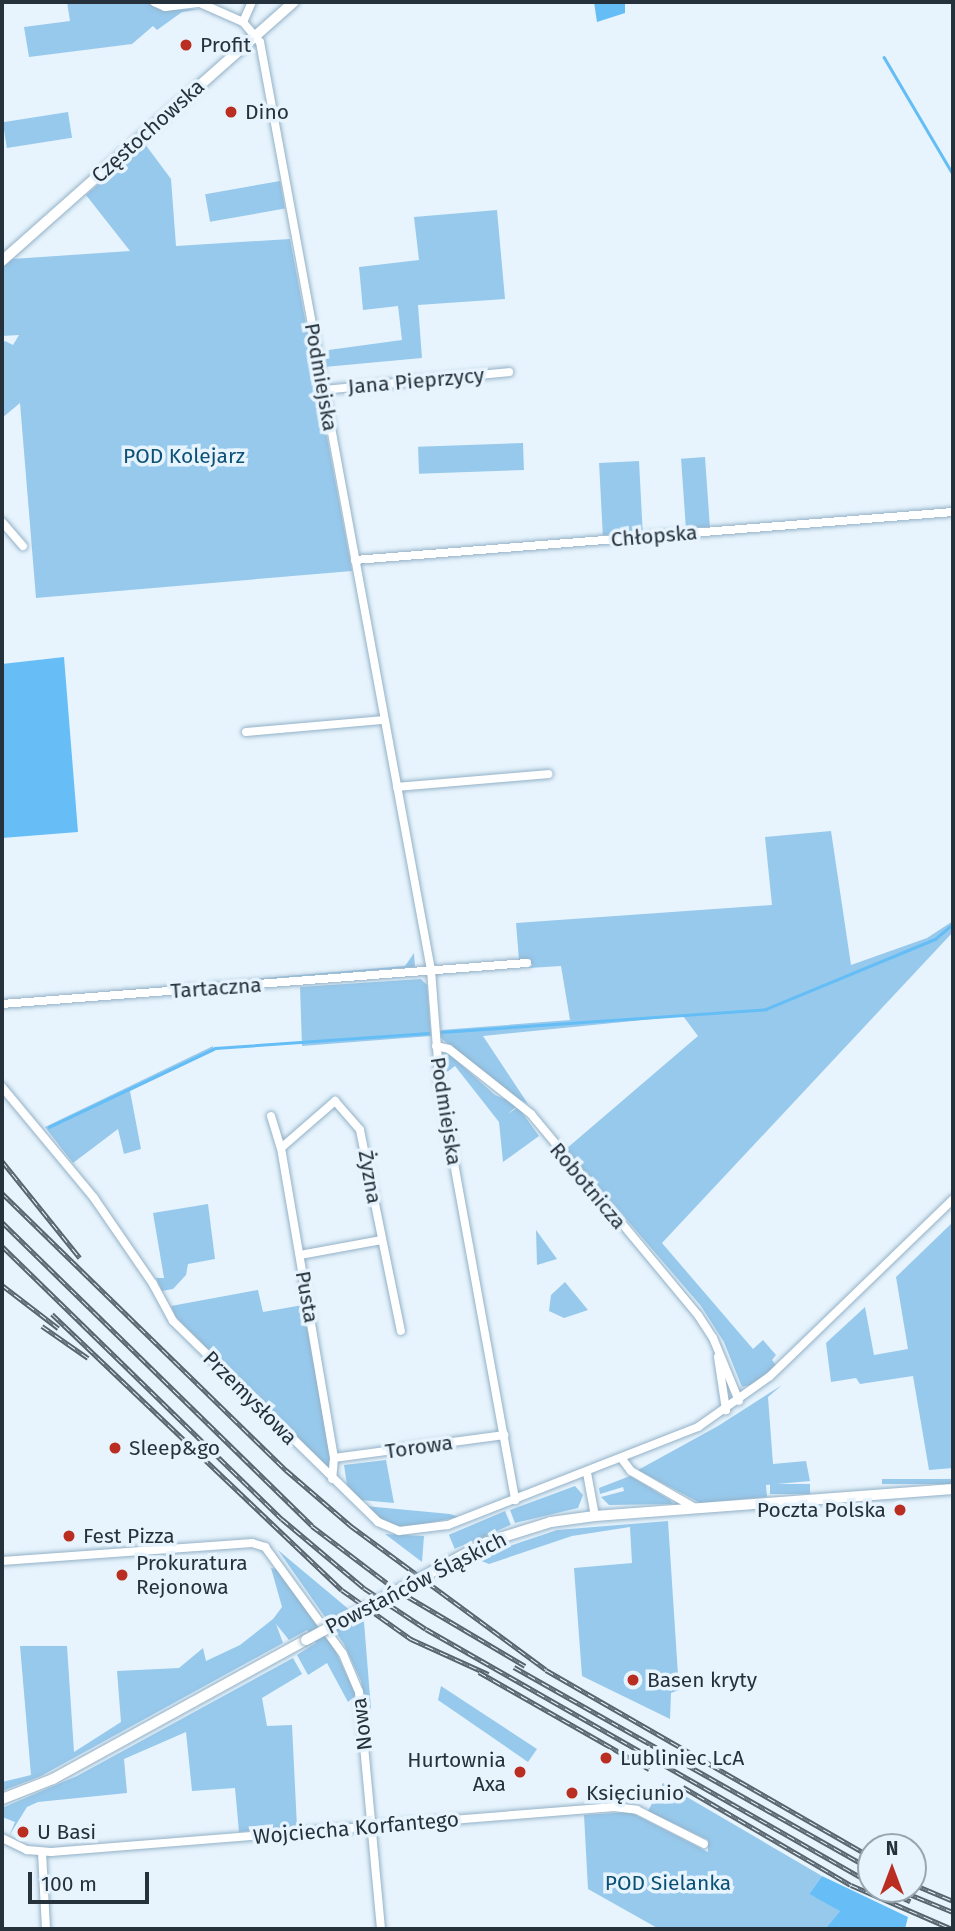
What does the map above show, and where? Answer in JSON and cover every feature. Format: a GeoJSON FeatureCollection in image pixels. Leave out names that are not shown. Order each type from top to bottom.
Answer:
{"type":"FeatureCollection","features":[{"type":"Feature","properties":{"kind":"main road","name":"Częstochowska"},"geometry":{"type":"LineString","coordinates":[[2,261],[294,2]]}},
{"type":"Feature","properties":{"kind":"main road","name":"Powstańców Śląskich"},"geometry":{"type":"LineString","coordinates":[[2,1799],[53,1779],[487,1542],[551,1522],[595,1516],[953,1489]]}},
{"type":"Feature","properties":{"kind":"street"},"geometry":{"type":"LineString","coordinates":[[154,2],[165,7],[207,2]]}},
{"type":"Feature","properties":{"kind":"street"},"geometry":{"type":"LineString","coordinates":[[243,22],[252,2]]}},
{"type":"Feature","properties":{"kind":"street"},"geometry":{"type":"LineString","coordinates":[[200,3],[243,22],[256,34]]}},
{"type":"Feature","properties":{"kind":"street","name":"Podmiejska"},"geometry":{"type":"LineString","coordinates":[[256,34],[430,970],[436,1046],[515,1500]]}},
{"type":"Feature","properties":{"kind":"street","name":"Jana Pieprzycy"},"geometry":{"type":"LineString","coordinates":[[323,390],[509,372]]}},
{"type":"Feature","properties":{"kind":"street","name":"Chłopska"},"geometry":{"type":"LineString","coordinates":[[355,561],[953,512]]}},
{"type":"Feature","properties":{"kind":"street"},"geometry":{"type":"LineString","coordinates":[[2,522],[23,546]]}},
{"type":"Feature","properties":{"kind":"street"},"geometry":{"type":"LineString","coordinates":[[246,732],[384,720]]}},
{"type":"Feature","properties":{"kind":"street"},"geometry":{"type":"LineString","coordinates":[[397,787],[548,774]]}},
{"type":"Feature","properties":{"kind":"street","name":"Tartaczna"},"geometry":{"type":"LineString","coordinates":[[2,1004],[527,963]]}},
{"type":"Feature","properties":{"kind":"street","name":"Robotnicza"},"geometry":{"type":"LineString","coordinates":[[436,1046],[449,1049],[531,1114],[694,1309],[718,1350],[739,1401]]}},
{"type":"Feature","properties":{"kind":"street","name":"Przemysłowa"},"geometry":{"type":"LineString","coordinates":[[2,1087],[94,1198],[153,1284],[173,1321],[378,1522],[399,1531],[440,1528],[622,1459],[687,1432],[726,1410],[739,1401],[953,1199]]}},
{"type":"Feature","properties":{"kind":"street","name":"Żyzna"},"geometry":{"type":"LineString","coordinates":[[281,1149],[335,1101],[362,1135],[401,1331]]}},
{"type":"Feature","properties":{"kind":"street","name":"Pusta"},"geometry":{"type":"LineString","coordinates":[[271,1116],[281,1149],[300,1255],[334,1458],[332,1479]]}},
{"type":"Feature","properties":{"kind":"street"},"geometry":{"type":"LineString","coordinates":[[300,1255],[382,1240]]}},
{"type":"Feature","properties":{"kind":"street","name":"Robotnicza"},"geometry":{"type":"LineString","coordinates":[[718,1350],[726,1410]]}},
{"type":"Feature","properties":{"kind":"street","name":"Torowa"},"geometry":{"type":"LineString","coordinates":[[334,1458],[504,1435]]}},
{"type":"Feature","properties":{"kind":"street"},"geometry":{"type":"LineString","coordinates":[[622,1459],[631,1471],[695,1508]]}},
{"type":"Feature","properties":{"kind":"street"},"geometry":{"type":"LineString","coordinates":[[587,1473],[595,1516]]}},
{"type":"Feature","properties":{"kind":"street","name":"Nowa"},"geometry":{"type":"LineString","coordinates":[[2,1561],[252,1543],[265,1547],[343,1654],[356,1682],[381,1929]]}},
{"type":"Feature","properties":{"kind":"street","name":"Wojciecha Korfantego"},"geometry":{"type":"LineString","coordinates":[[2,1838],[42,1852],[621,1807],[637,1810],[705,1844]]}},
{"type":"Feature","properties":{"kind":"street"},"geometry":{"type":"LineString","coordinates":[[42,1852],[46,1929]]}},
{"type":"Feature","properties":{"kind":"green space"},"geometry":{"type":"Polygon","coordinates":[[[67,2],[148,2],[163,10],[199,9],[182,12],[157,30],[153,26],[132,44],[29,57],[24,27],[70,21],[67,2]]]}},
{"type":"Feature","properties":{"kind":"green space"},"geometry":{"type":"Polygon","coordinates":[[[68,112],[72,138],[7,148],[3,122],[68,112]]]}},
{"type":"Feature","properties":{"kind":"green space","name":"POD Kolejarz"},"geometry":{"type":"Polygon","coordinates":[[[145,144],[171,179],[176,246],[290,239],[352,571],[36,598],[20,403],[2,418],[2,344],[5,341],[13,345],[19,335],[2,336],[2,268],[12,259],[130,251],[86,195],[145,144]]]}},
{"type":"Feature","properties":{"kind":"green space"},"geometry":{"type":"Polygon","coordinates":[[[280,181],[285,209],[210,222],[205,194],[280,181]]]}},
{"type":"Feature","properties":{"kind":"green space"},"geometry":{"type":"Polygon","coordinates":[[[497,210],[505,299],[418,305],[422,358],[324,367],[321,351],[402,340],[398,306],[363,310],[359,267],[419,260],[414,217],[497,210]]]}},
{"type":"Feature","properties":{"kind":"green space"},"geometry":{"type":"Polygon","coordinates":[[[523,443],[524,470],[419,474],[418,447],[523,443]]]}},
{"type":"Feature","properties":{"kind":"green space"},"geometry":{"type":"Polygon","coordinates":[[[705,457],[710,527],[686,529],[681,459],[705,457]]]}},
{"type":"Feature","properties":{"kind":"green space"},"geometry":{"type":"Polygon","coordinates":[[[639,461],[643,533],[603,535],[599,463],[639,461]]]}},
{"type":"Feature","properties":{"kind":"green space"},"geometry":{"type":"Polygon","coordinates":[[[831,831],[851,965],[927,938],[953,921],[953,932],[662,1243],[753,1349],[763,1340],[776,1355],[772,1360],[776,1365],[755,1384],[742,1387],[724,1342],[701,1306],[566,1149],[698,1036],[683,1016],[483,1036],[528,1104],[498,1088],[440,1037],[441,1030],[570,1020],[561,966],[529,968],[519,960],[516,923],[772,905],[765,837],[831,831]]]}},
{"type":"Feature","properties":{"kind":"green space"},"geometry":{"type":"Polygon","coordinates":[[[414,953],[415,967],[89,993],[405,966],[414,953]]]}},
{"type":"Feature","properties":{"kind":"green space"},"geometry":{"type":"Polygon","coordinates":[[[421,979],[427,985],[431,1036],[302,1046],[300,987],[421,979]]]}},
{"type":"Feature","properties":{"kind":"green space"},"geometry":{"type":"Polygon","coordinates":[[[213,1046],[214,1051],[130,1091],[141,1149],[124,1154],[118,1129],[73,1163],[45,1127],[213,1046]]]}},
{"type":"Feature","properties":{"kind":"green space"},"geometry":{"type":"Polygon","coordinates":[[[447,1052],[495,1095],[518,1105],[508,1114],[518,1107],[539,1136],[503,1162],[499,1122],[455,1066],[442,1076],[441,1055],[447,1052]]]}},
{"type":"Feature","properties":{"kind":"green space"},"geometry":{"type":"Polygon","coordinates":[[[208,1204],[215,1259],[188,1264],[186,1275],[173,1289],[162,1291],[156,1278],[164,1278],[153,1213],[208,1204]]]}},
{"type":"Feature","properties":{"kind":"green space"},"geometry":{"type":"Polygon","coordinates":[[[953,1222],[953,1468],[929,1470],[913,1376],[860,1384],[856,1378],[831,1382],[826,1343],[865,1307],[874,1355],[908,1349],[896,1277],[953,1222]]]}},
{"type":"Feature","properties":{"kind":"green space"},"geometry":{"type":"Polygon","coordinates":[[[536,1230],[557,1259],[537,1265],[536,1230]]]}},
{"type":"Feature","properties":{"kind":"green space"},"geometry":{"type":"Polygon","coordinates":[[[565,1282],[588,1310],[564,1318],[549,1311],[551,1295],[565,1282]]]}},
{"type":"Feature","properties":{"kind":"green space"},"geometry":{"type":"Polygon","coordinates":[[[258,1290],[263,1312],[303,1305],[331,1460],[329,1471],[175,1316],[171,1306],[258,1290]]]}},
{"type":"Feature","properties":{"kind":"green space"},"geometry":{"type":"Polygon","coordinates":[[[782,1385],[768,1397],[773,1464],[806,1461],[810,1481],[766,1485],[767,1497],[700,1503],[638,1470],[718,1426],[782,1385]]]}},
{"type":"Feature","properties":{"kind":"green space"},"geometry":{"type":"Polygon","coordinates":[[[386,1460],[394,1503],[361,1500],[347,1485],[344,1465],[386,1460]]]}},
{"type":"Feature","properties":{"kind":"green space"},"geometry":{"type":"Polygon","coordinates":[[[630,1476],[673,1504],[609,1505],[601,1497],[624,1491],[623,1487],[600,1494],[599,1488],[630,1476]]]}},
{"type":"Feature","properties":{"kind":"green space"},"geometry":{"type":"Polygon","coordinates":[[[882,1479],[953,1479],[953,1484],[882,1484],[882,1479]]]}},
{"type":"Feature","properties":{"kind":"green space"},"geometry":{"type":"Polygon","coordinates":[[[770,1484],[810,1484],[810,1494],[770,1494],[770,1484]]]}},
{"type":"Feature","properties":{"kind":"green space"},"geometry":{"type":"Polygon","coordinates":[[[575,1486],[583,1495],[578,1508],[515,1523],[510,1510],[575,1486]]]}},
{"type":"Feature","properties":{"kind":"green space"},"geometry":{"type":"Polygon","coordinates":[[[365,1506],[459,1517],[402,1528],[383,1522],[365,1506]]]}},
{"type":"Feature","properties":{"kind":"green space"},"geometry":{"type":"Polygon","coordinates":[[[505,1511],[511,1525],[455,1549],[449,1535],[505,1511]]]}},
{"type":"Feature","properties":{"kind":"green space"},"geometry":{"type":"Polygon","coordinates":[[[668,1521],[679,1690],[671,1693],[670,1719],[582,1676],[574,1568],[632,1563],[630,1527],[572,1536],[489,1564],[474,1558],[557,1530],[668,1521]]]}},
{"type":"Feature","properties":{"kind":"green space"},"geometry":{"type":"Polygon","coordinates":[[[385,1534],[424,1536],[422,1562],[385,1534]]]}},
{"type":"Feature","properties":{"kind":"green space"},"geometry":{"type":"Polygon","coordinates":[[[278,1550],[364,1622],[371,1709],[366,1711],[361,1681],[344,1644],[278,1550]]]}},
{"type":"Feature","properties":{"kind":"green space"},"geometry":{"type":"Polygon","coordinates":[[[271,1568],[277,1569],[334,1648],[356,1695],[348,1702],[327,1663],[308,1675],[297,1655],[316,1643],[307,1630],[289,1640],[276,1624],[283,1643],[41,1776],[2,1791],[2,1782],[31,1775],[20,1646],[67,1646],[74,1752],[121,1722],[117,1671],[179,1668],[203,1648],[206,1661],[240,1645],[273,1619],[282,1607],[271,1568]]]}},
{"type":"Feature","properties":{"kind":"green space"},"geometry":{"type":"Polygon","coordinates":[[[293,1658],[302,1674],[262,1698],[267,1726],[292,1725],[297,1827],[239,1832],[235,1788],[192,1791],[186,1732],[124,1759],[127,1793],[38,1802],[27,1807],[9,1836],[15,1822],[2,1817],[2,1808],[77,1776],[293,1658]]]}},
{"type":"Feature","properties":{"kind":"green space"},"geometry":{"type":"Polygon","coordinates":[[[441,1686],[537,1749],[528,1762],[438,1700],[441,1686]]]}},
{"type":"Feature","properties":{"kind":"green space","name":"POD Sielanka"},"geometry":{"type":"Polygon","coordinates":[[[663,1783],[822,1876],[809,1894],[841,1910],[825,1929],[659,1929],[588,1889],[584,1815],[630,1812],[708,1852],[708,1840],[648,1811],[663,1783]]]}},
{"type":"Feature","properties":{"kind":"shaded area"},"geometry":{"type":"Polygon","coordinates":[[[594,2],[625,2],[625,13],[597,22],[594,2]]]}},
{"type":"Feature","properties":{"kind":"shaded area"},"geometry":{"type":"Polygon","coordinates":[[[64,657],[78,832],[2,838],[2,664],[64,657]]]}},
{"type":"Feature","properties":{"kind":"shaded area"},"geometry":{"type":"Polygon","coordinates":[[[822,1876],[857,1893],[857,1903],[879,1903],[908,1917],[905,1929],[825,1929],[840,1911],[809,1894],[822,1876]]]}},
{"type":"Feature","properties":{"kind":"waterway"},"geometry":{"type":"LineString","coordinates":[[884,57],[953,174]]}},
{"type":"Feature","properties":{"kind":"waterway"},"geometry":{"type":"LineString","coordinates":[[441,1032],[766,1009],[935,939],[953,924]]}},
{"type":"Feature","properties":{"kind":"waterway"},"geometry":{"type":"LineString","coordinates":[[49,1127],[215,1048],[428,1033]]}},
{"type":"Feature","properties":{"kind":"railway"},"geometry":{"type":"LineString","coordinates":[[2,1161],[80,1258]]}},
{"type":"Feature","properties":{"kind":"railway"},"geometry":{"type":"LineString","coordinates":[[2,1193],[286,1470],[351,1526],[546,1670],[857,1849]]}},
{"type":"Feature","properties":{"kind":"railway"},"geometry":{"type":"LineString","coordinates":[[2,1222],[312,1526],[395,1589],[525,1666]]}},
{"type":"Feature","properties":{"kind":"railway"},"geometry":{"type":"LineString","coordinates":[[2,1246],[282,1519],[364,1588],[426,1629],[857,1875]]}},
{"type":"Feature","properties":{"kind":"railway"},"geometry":{"type":"LineString","coordinates":[[2,1285],[58,1328]]}},
{"type":"Feature","properties":{"kind":"railway"},"geometry":{"type":"LineString","coordinates":[[52,1314],[342,1590],[411,1639],[488,1674]]}},
{"type":"Feature","properties":{"kind":"railway"},"geometry":{"type":"LineString","coordinates":[[42,1326],[88,1358]]}},
{"type":"Feature","properties":{"kind":"railway"},"geometry":{"type":"LineString","coordinates":[[514,1667],[857,1861]]}},
{"type":"Feature","properties":{"kind":"railway"},"geometry":{"type":"LineString","coordinates":[[479,1672],[649,1769]]}},
{"type":"Feature","properties":{"kind":"railway"},"geometry":{"type":"LineString","coordinates":[[683,1787],[851,1885],[952,1929]]}},
{"type":"Feature","properties":{"kind":"railway"},"geometry":{"type":"LineString","coordinates":[[927,1890],[953,1901]]}},
{"type":"Feature","properties":{"kind":"railway"},"geometry":{"type":"LineString","coordinates":[[927,1901],[953,1912]]}},
{"type":"Feature","properties":{"kind":"place","name":"Profit"},"geometry":{"type":"Point","coordinates":[186,45]}},
{"type":"Feature","properties":{"kind":"place","name":"Dino"},"geometry":{"type":"Point","coordinates":[231,112]}},
{"type":"Feature","properties":{"kind":"place","name":"Sleep&go"},"geometry":{"type":"Point","coordinates":[115,1448]}},
{"type":"Feature","properties":{"kind":"place","name":"Poczta Polska"},"geometry":{"type":"Point","coordinates":[900,1510]}},
{"type":"Feature","properties":{"kind":"place","name":"Fest Pizza"},"geometry":{"type":"Point","coordinates":[69,1536]}},
{"type":"Feature","properties":{"kind":"place","name":"Prokuratura Rejonowa"},"geometry":{"type":"Point","coordinates":[122,1575]}},
{"type":"Feature","properties":{"kind":"place","name":"Basen kryty"},"geometry":{"type":"Point","coordinates":[633,1680]}},
{"type":"Feature","properties":{"kind":"place","name":"Lubliniec LcA"},"geometry":{"type":"Point","coordinates":[606,1758]}},
{"type":"Feature","properties":{"kind":"place","name":"Hurtownia Axa"},"geometry":{"type":"Point","coordinates":[520,1772]}},
{"type":"Feature","properties":{"kind":"place","name":"Księciunio"},"geometry":{"type":"Point","coordinates":[572,1793]}},
{"type":"Feature","properties":{"kind":"place","name":"U Basi"},"geometry":{"type":"Point","coordinates":[23,1832]}}]}
